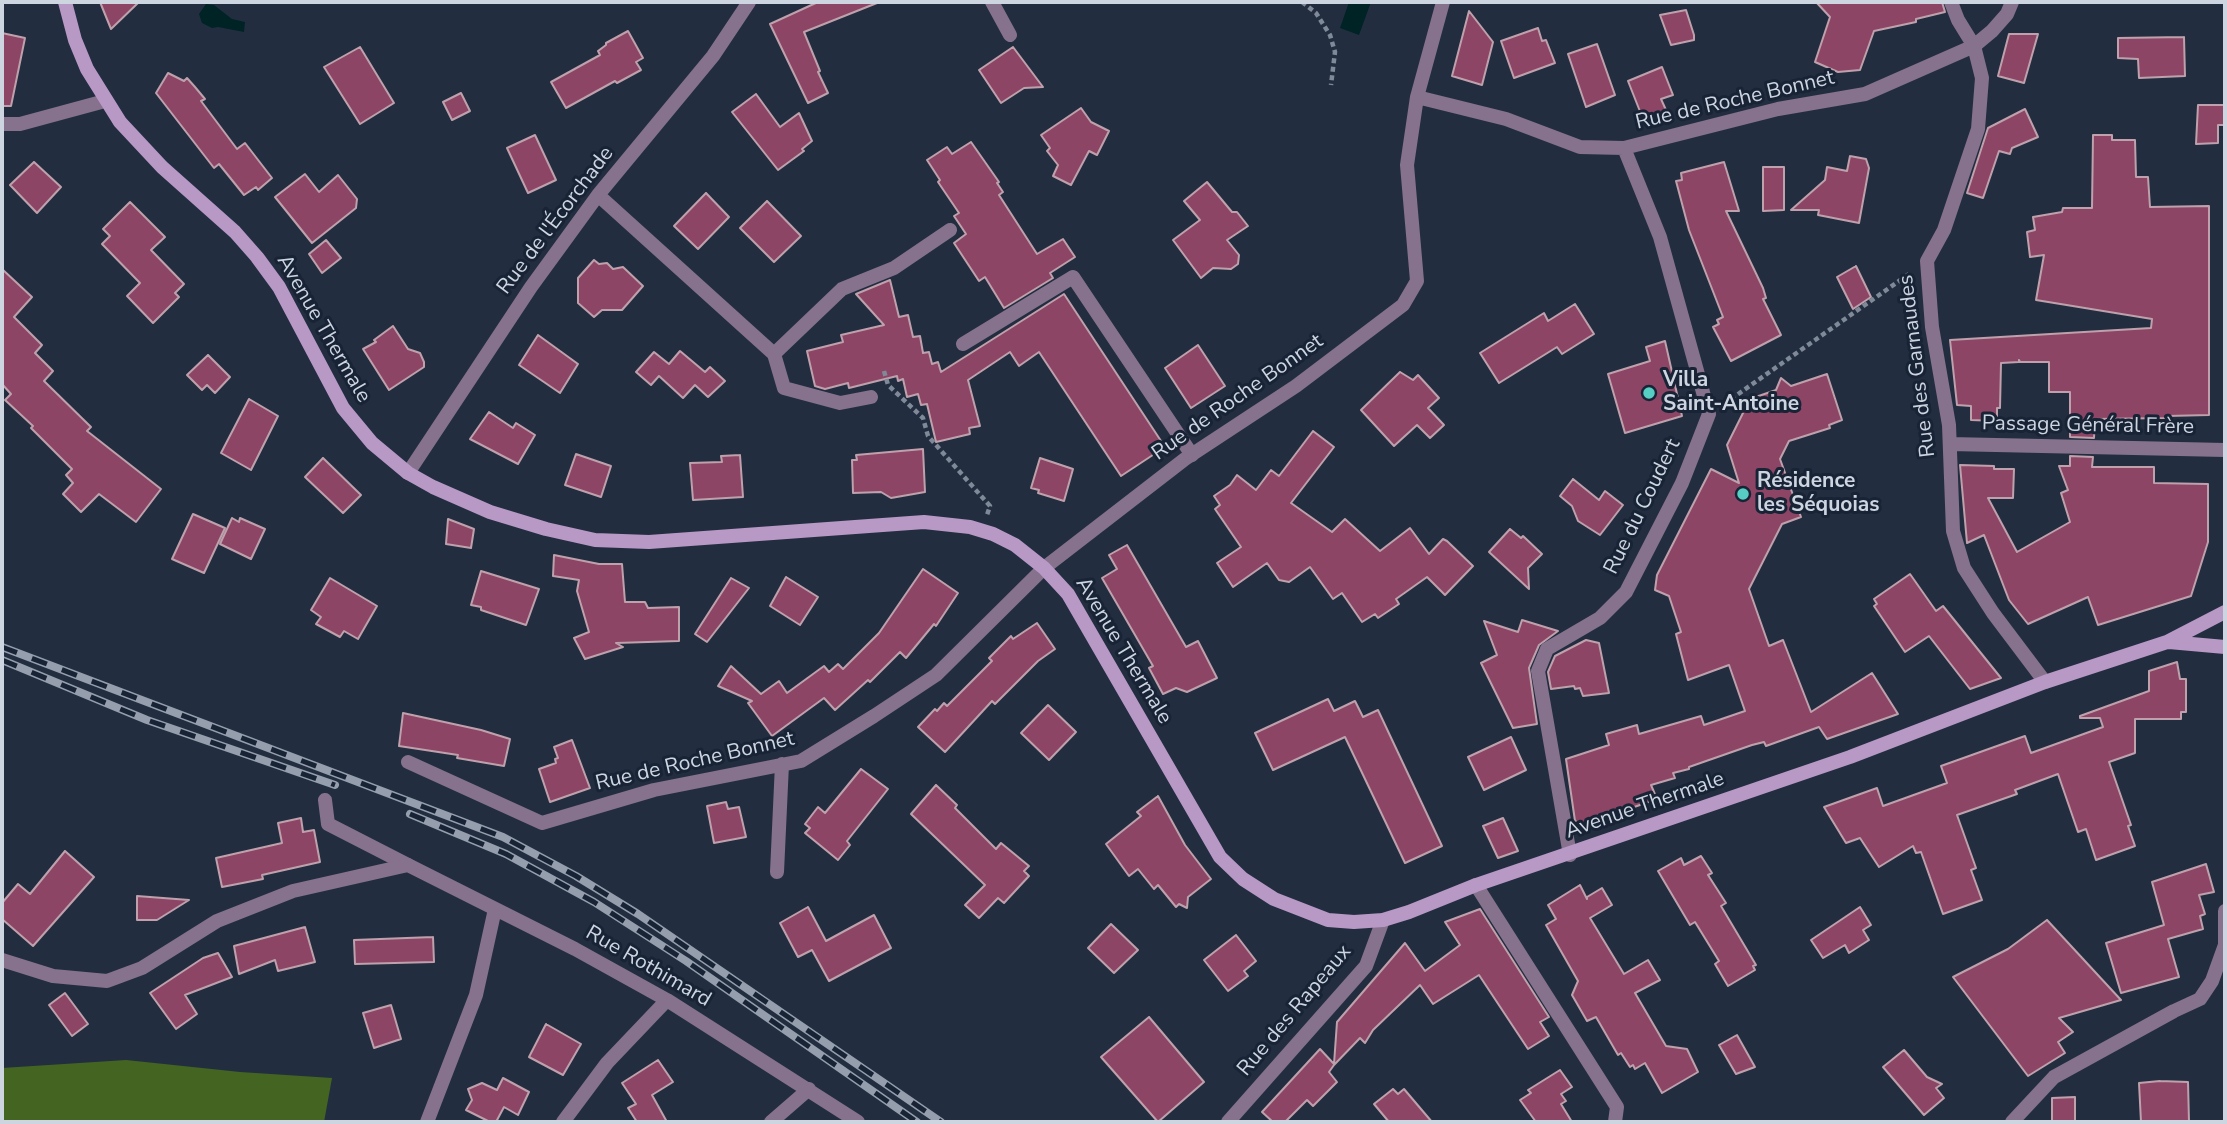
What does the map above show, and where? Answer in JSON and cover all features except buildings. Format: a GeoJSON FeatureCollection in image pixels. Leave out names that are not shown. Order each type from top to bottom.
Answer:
{"type":"FeatureCollection","features":[{"type":"Feature","properties":{"kind":"main road","name":"Avenue Thermale"},"geometry":{"type":"LineString","coordinates":[[65,2],[75,40],[105,101],[136,142],[213,211],[257,257],[279,288],[343,408],[372,443],[408,473],[489,512],[595,540],[649,542],[924,522],[981,530],[1015,545],[1044,568],[1076,606],[1211,843],[1231,869],[1274,899],[1309,915],[1354,922],[1383,920],[1409,912],[1476,886],[1850,757],[2045,682],[2167,642],[2225,612]]}},
{"type":"Feature","properties":{"kind":"main road","name":"Avenue Thermale"},"geometry":{"type":"LineString","coordinates":[[2167,642],[2225,647]]}},
{"type":"Feature","properties":{"kind":"street","name":"Rue de l'Écorchade"},"geometry":{"type":"LineString","coordinates":[[408,473],[531,287],[598,195],[713,56],[749,2]]}},
{"type":"Feature","properties":{"kind":"street"},"geometry":{"type":"LineString","coordinates":[[992,2],[1010,34]]}},
{"type":"Feature","properties":{"kind":"street"},"geometry":{"type":"LineString","coordinates":[[1417,97],[1443,2]]}},
{"type":"Feature","properties":{"kind":"street","name":"Rue des Garnaudes"},"geometry":{"type":"LineString","coordinates":[[1951,2],[1958,20],[1974,46],[1982,78],[1978,129],[1944,230],[1927,261],[1932,327],[1949,425],[1953,531],[1964,568],[1993,613],[2045,682]]}},
{"type":"Feature","properties":{"kind":"street"},"geometry":{"type":"LineString","coordinates":[[1974,46],[1992,32],[2012,2]]}},
{"type":"Feature","properties":{"kind":"street","name":"Rue de Roche Bonnet"},"geometry":{"type":"LineString","coordinates":[[408,762],[542,823],[654,790],[801,761],[936,675],[1044,568],[1192,455],[1296,386],[1403,305],[1417,281],[1407,165],[1417,97],[1506,119],[1580,147],[1624,148],[1777,109],[1865,94],[1974,46]]}},
{"type":"Feature","properties":{"kind":"street"},"geometry":{"type":"LineString","coordinates":[[2,124],[20,124],[105,101]]}},
{"type":"Feature","properties":{"kind":"street"},"geometry":{"type":"LineString","coordinates":[[1624,148],[1660,237],[1709,414]]}},
{"type":"Feature","properties":{"kind":"street"},"geometry":{"type":"LineString","coordinates":[[598,195],[774,354],[784,388],[840,403],[871,397]]}},
{"type":"Feature","properties":{"kind":"street"},"geometry":{"type":"LineString","coordinates":[[774,354],[842,289],[894,268],[950,230]]}},
{"type":"Feature","properties":{"kind":"street"},"geometry":{"type":"LineString","coordinates":[[963,344],[1073,278],[1192,455]]}},
{"type":"Feature","properties":{"kind":"street","name":"Rue du Coudert"},"geometry":{"type":"LineString","coordinates":[[1570,855],[1538,671],[1547,649],[1600,618],[1626,592],[1682,482],[1709,414]]}},
{"type":"Feature","properties":{"kind":"street","name":"Passage Général Frère"},"geometry":{"type":"LineString","coordinates":[[1950,444],[2225,450]]}},
{"type":"Feature","properties":{"kind":"street"},"geometry":{"type":"LineString","coordinates":[[777,872],[782,764]]}},
{"type":"Feature","properties":{"kind":"street","name":"Rue Rothimard"},"geometry":{"type":"LineString","coordinates":[[325,800],[328,824],[667,1000],[858,1122]]}},
{"type":"Feature","properties":{"kind":"street"},"geometry":{"type":"LineString","coordinates":[[2,960],[53,976],[107,981],[142,968],[217,921],[293,891],[408,865]]}},
{"type":"Feature","properties":{"kind":"street"},"geometry":{"type":"LineString","coordinates":[[1476,886],[1617,1107],[1615,1122]]}},
{"type":"Feature","properties":{"kind":"street"},"geometry":{"type":"LineString","coordinates":[[427,1122],[476,995],[495,909]]}},
{"type":"Feature","properties":{"kind":"street"},"geometry":{"type":"LineString","coordinates":[[2012,1122],[2054,1077],[2174,1010],[2200,999],[2212,981],[2225,946],[2225,911]]}},
{"type":"Feature","properties":{"kind":"street","name":"Rue des Rapeaux"},"geometry":{"type":"LineString","coordinates":[[1227,1122],[1366,966],[1383,920]]}},
{"type":"Feature","properties":{"kind":"street"},"geometry":{"type":"LineString","coordinates":[[562,1122],[607,1063],[667,1000]]}},
{"type":"Feature","properties":{"kind":"street"},"geometry":{"type":"LineString","coordinates":[[771,1122],[809,1089]]}},
{"type":"Feature","properties":{"kind":"path"},"geometry":{"type":"LineString","coordinates":[[1302,2],[1316,13],[1330,35],[1335,52],[1331,85]]}},
{"type":"Feature","properties":{"kind":"path"},"geometry":{"type":"LineString","coordinates":[[1709,414],[1927,261]]}},
{"type":"Feature","properties":{"kind":"path"},"geometry":{"type":"LineString","coordinates":[[884,371],[888,385],[923,418],[928,436],[990,506],[981,530]]}},
{"type":"Feature","properties":{"kind":"green space"},"geometry":{"type":"Polygon","coordinates":[[[126,1060],[332,1078],[324,1122],[2,1122],[2,1068],[126,1060]]]}},
{"type":"Feature","properties":{"kind":"shaded area"},"geometry":{"type":"Polygon","coordinates":[[[1349,2],[1371,2],[1359,35],[1340,28],[1349,2]]]}},
{"type":"Feature","properties":{"kind":"shaded area"},"geometry":{"type":"Polygon","coordinates":[[[206,4],[214,5],[232,19],[245,22],[244,32],[212,28],[202,23],[199,14],[206,4]]]}},
{"type":"Feature","properties":{"kind":"railway"},"geometry":{"type":"LineString","coordinates":[[2,647],[503,837],[576,876],[638,914],[941,1122]]}},
{"type":"Feature","properties":{"kind":"railway"},"geometry":{"type":"LineString","coordinates":[[2,660],[147,720],[335,785]]}},
{"type":"Feature","properties":{"kind":"railway"},"geometry":{"type":"LineString","coordinates":[[410,814],[506,854],[594,902],[686,961],[917,1122]]}},
{"type":"Feature","properties":{"kind":"place","name":"Villa Saint-Antoine"},"geometry":{"type":"Point","coordinates":[1649,393]}},
{"type":"Feature","properties":{"kind":"place","name":"Résidence les Séquoias"},"geometry":{"type":"Point","coordinates":[1743,494]}}]}
